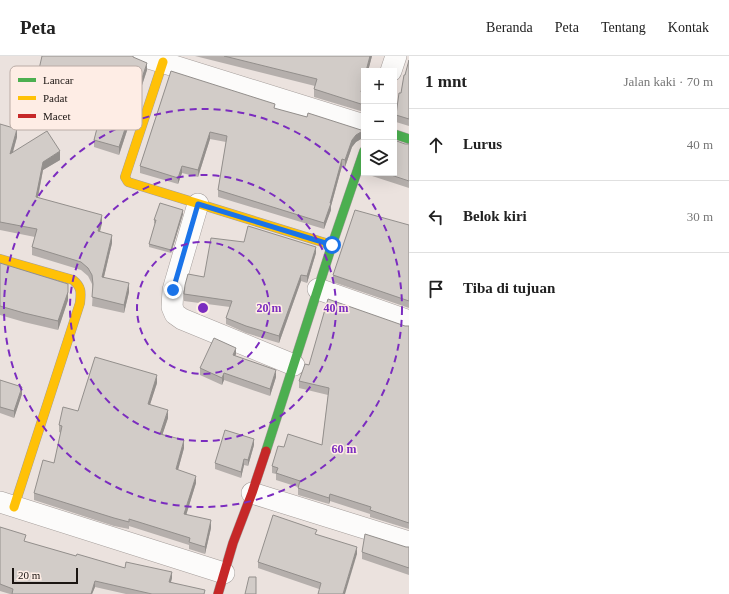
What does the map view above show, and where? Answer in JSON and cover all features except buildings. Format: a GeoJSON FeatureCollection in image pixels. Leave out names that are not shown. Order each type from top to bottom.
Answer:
{"type":"FeatureCollection","features":[{"type":"Feature","properties":{"kind":"street"},"geometry":{"type":"LineString","coordinates":[[142,56],[361,124]]}},
{"type":"Feature","properties":{"kind":"street"},"geometry":{"type":"LineString","coordinates":[[392,68],[396,56]]}},
{"type":"Feature","properties":{"kind":"street"},"geometry":{"type":"LineString","coordinates":[[142,126],[163,62]]}},
{"type":"Feature","properties":{"kind":"street"},"geometry":{"type":"LineString","coordinates":[[141,130],[125,177],[128,182],[332,245]]}},
{"type":"Feature","properties":{"kind":"street"},"geometry":{"type":"LineString","coordinates":[[397,135],[409,139]]}},
{"type":"Feature","properties":{"kind":"street"},"geometry":{"type":"LineString","coordinates":[[218,594],[233,543],[252,493],[361,160]]}},
{"type":"Feature","properties":{"kind":"street"},"geometry":{"type":"LineString","coordinates":[[198,204],[173,290],[172,307],[175,314],[182,319],[294,365]]}},
{"type":"Feature","properties":{"kind":"street"},"geometry":{"type":"LineString","coordinates":[[0,260],[72,280],[82,289],[80,302],[7,504],[224,573]]}},
{"type":"Feature","properties":{"kind":"street"},"geometry":{"type":"LineString","coordinates":[[318,289],[409,321]]}},
{"type":"Feature","properties":{"kind":"street"},"geometry":{"type":"LineString","coordinates":[[252,493],[409,542]]}},
{"type":"Feature","properties":{"kind":"traffic: fast"},"geometry":{"type":"LineString","coordinates":[[397,135],[409,139]]}},
{"type":"Feature","properties":{"kind":"traffic: fast"},"geometry":{"type":"LineString","coordinates":[[266,451],[361,160]]}},
{"type":"Feature","properties":{"kind":"traffic: slow"},"geometry":{"type":"LineString","coordinates":[[142,126],[163,62]]}},
{"type":"Feature","properties":{"kind":"traffic: slow"},"geometry":{"type":"LineString","coordinates":[[141,130],[125,177],[128,182],[332,245]]}},
{"type":"Feature","properties":{"kind":"traffic: slow"},"geometry":{"type":"LineString","coordinates":[[0,259],[73,280],[78,285],[81,293],[80,303],[14,507]]}},
{"type":"Feature","properties":{"kind":"traffic: jam"},"geometry":{"type":"LineString","coordinates":[[218,594],[233,543],[266,451]]}},
{"type":"Feature","properties":{"kind":"route"},"geometry":{"type":"LineString","coordinates":[[173,290],[198,204],[332,245]]}}]}
